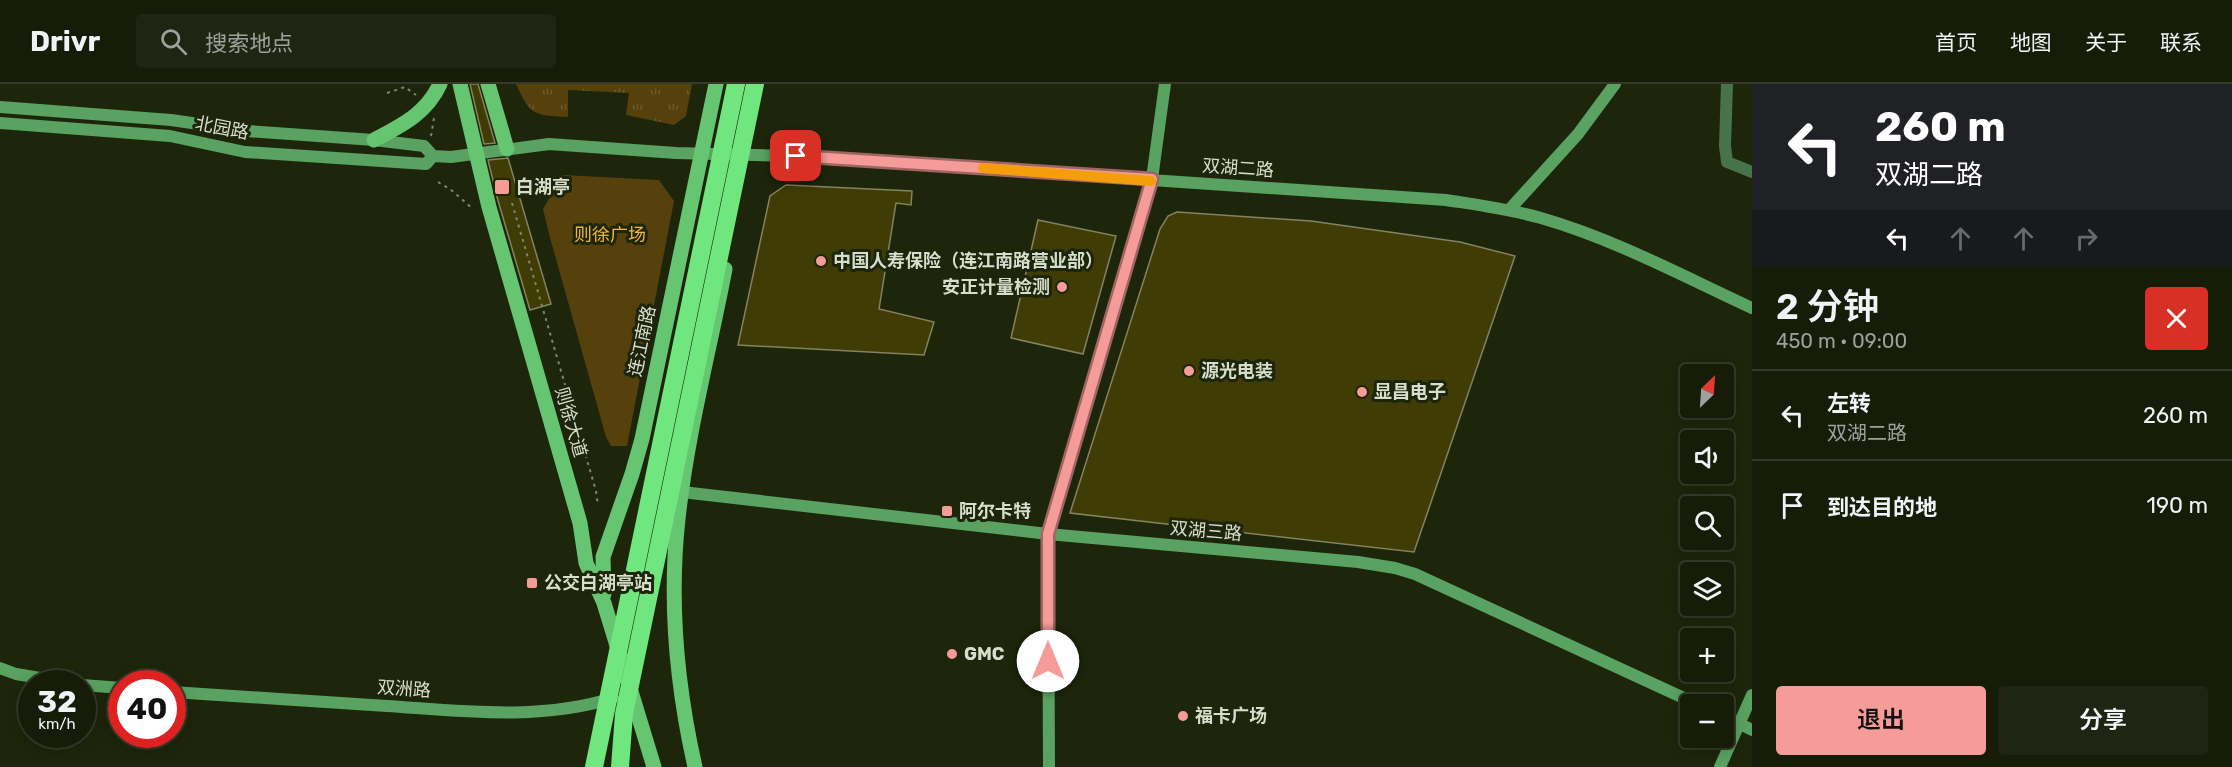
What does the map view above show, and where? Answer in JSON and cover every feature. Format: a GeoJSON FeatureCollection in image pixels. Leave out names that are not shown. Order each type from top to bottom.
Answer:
{"type":"FeatureCollection","features":[{"type":"Feature","properties":{"kind":"highway"},"geometry":{"type":"LineString","coordinates":[[594,767],[736,84]]}},
{"type":"Feature","properties":{"kind":"highway"},"geometry":{"type":"LineString","coordinates":[[620,767],[624,714],[755,84]]}},
{"type":"Feature","properties":{"kind":"main road"},"geometry":{"type":"LineString","coordinates":[[374,140],[410,121],[435,94],[440,84]]}},
{"type":"Feature","properties":{"kind":"main road","name":"则徐大道"},"geometry":{"type":"LineString","coordinates":[[460,84],[489,207],[580,523],[586,563],[604,603],[654,767]]}},
{"type":"Feature","properties":{"kind":"main road"},"geometry":{"type":"LineString","coordinates":[[488,84],[507,149]]}},
{"type":"Feature","properties":{"kind":"main road","name":"连江南路"},"geometry":{"type":"LineString","coordinates":[[604,603],[603,557],[642,439],[716,84]]}},
{"type":"Feature","properties":{"kind":"main road"},"geometry":{"type":"LineString","coordinates":[[695,767],[685,724],[674,610],[676,548],[687,459],[764,84]]}},
{"type":"Feature","properties":{"kind":"street"},"geometry":{"type":"LineString","coordinates":[[1049,767],[1048,534],[1152,179],[1165,84]]}},
{"type":"Feature","properties":{"kind":"street"},"geometry":{"type":"LineString","coordinates":[[1509,210],[1578,134],[1615,84]]}},
{"type":"Feature","properties":{"kind":"street"},"geometry":{"type":"LineString","coordinates":[[1727,84],[1725,146],[1727,162],[1752,172]]}},
{"type":"Feature","properties":{"kind":"street","name":"北园路"},"geometry":{"type":"LineString","coordinates":[[0,107],[171,120],[247,131],[374,140],[424,146],[433,156],[451,157],[549,144],[701,153]]}},
{"type":"Feature","properties":{"kind":"street","name":"北园路"},"geometry":{"type":"LineString","coordinates":[[0,123],[170,136],[245,152],[426,164],[433,156]]}},
{"type":"Feature","properties":{"kind":"street"},"geometry":{"type":"LineString","coordinates":[[373,160],[374,140]]}},
{"type":"Feature","properties":{"kind":"street","name":"双湖二路"},"geometry":{"type":"LineString","coordinates":[[701,153],[1152,179],[1446,200],[1509,210],[1568,226],[1611,243],[1752,308]]}},
{"type":"Feature","properties":{"kind":"street","name":"双湖三路"},"geometry":{"type":"LineString","coordinates":[[682,492],[1048,534],[1358,562],[1395,568],[1415,574],[1680,696]]}},
{"type":"Feature","properties":{"kind":"street"},"geometry":{"type":"LineString","coordinates":[[0,668],[18,674]]}},
{"type":"Feature","properties":{"kind":"street","name":"双洲路"},"geometry":{"type":"LineString","coordinates":[[186,693],[467,712],[535,712],[590,705],[631,693]]}},
{"type":"Feature","properties":{"kind":"street"},"geometry":{"type":"LineString","coordinates":[[1720,767],[1752,695]]}},
{"type":"Feature","properties":{"kind":"street"},"geometry":{"type":"LineString","coordinates":[[1734,721],[1752,730]]}},
{"type":"Feature","properties":{"kind":"path"},"geometry":{"type":"LineString","coordinates":[[387,93],[405,87],[417,95]]}},
{"type":"Feature","properties":{"kind":"path"},"geometry":{"type":"LineString","coordinates":[[430,138],[435,109]]}},
{"type":"Feature","properties":{"kind":"path"},"geometry":{"type":"LineString","coordinates":[[438,182],[473,209]]}},
{"type":"Feature","properties":{"kind":"path"},"geometry":{"type":"LineString","coordinates":[[512,203],[596,491],[598,506]]}},
{"type":"Feature","properties":{"kind":"green space"},"geometry":{"type":"Polygon","coordinates":[[[516,84],[692,84],[686,116],[674,125],[626,115],[629,93],[568,90],[568,117],[547,116],[534,112],[530,108],[516,84]]]}},
{"type":"Feature","properties":{"kind":"green space","name":"则徐广场"},"geometry":{"type":"Polygon","coordinates":[[[563,175],[659,180],[674,201],[627,446],[611,446],[606,437],[543,209],[563,175]]]}},
{"type":"Feature","properties":{"kind":"building"},"geometry":{"type":"Polygon","coordinates":[[[470,84],[478,84],[495,143],[484,144],[470,84]]]}},
{"type":"Feature","properties":{"kind":"building"},"geometry":{"type":"Polygon","coordinates":[[[508,158],[551,304],[530,310],[488,160],[508,158]]]}},
{"type":"Feature","properties":{"kind":"building","name":"中国人寿保险（连江南路营业部）"},"geometry":{"type":"Polygon","coordinates":[[[786,185],[912,191],[911,205],[896,203],[879,309],[934,322],[924,355],[738,345],[770,196],[786,185]]]}},
{"type":"Feature","properties":{"kind":"building"},"geometry":{"type":"Polygon","coordinates":[[[1177,212],[1311,221],[1460,242],[1515,256],[1414,552],[1070,513],[1160,229],[1168,216],[1177,212]]]}},
{"type":"Feature","properties":{"kind":"building","name":"安正计量检测"},"geometry":{"type":"Polygon","coordinates":[[[1038,220],[1116,236],[1083,354],[1011,338],[1038,220]]]}},
{"type":"Feature","properties":{"kind":"slow traffic"},"geometry":{"type":"LineString","coordinates":[[983,168],[1152,179],[1151,181]]}},
{"type":"Feature","properties":{"kind":"place","name":"白湖亭"},"geometry":{"type":"Point","coordinates":[502,187]}},
{"type":"Feature","properties":{"kind":"place","name":"中国人寿保险（连江南路营业部）"},"geometry":{"type":"Point","coordinates":[821,261]}},
{"type":"Feature","properties":{"kind":"place","name":"安正计量检测"},"geometry":{"type":"Point","coordinates":[1062,287]}},
{"type":"Feature","properties":{"kind":"place","name":"源光电装"},"geometry":{"type":"Point","coordinates":[1189,371]}},
{"type":"Feature","properties":{"kind":"place","name":"显昌电子"},"geometry":{"type":"Point","coordinates":[1362,392]}},
{"type":"Feature","properties":{"kind":"place","name":"阿尔卡特"},"geometry":{"type":"Point","coordinates":[947,511]}},
{"type":"Feature","properties":{"kind":"place","name":"公交白湖亭站"},"geometry":{"type":"Point","coordinates":[532,583]}},
{"type":"Feature","properties":{"kind":"place","name":"GMC"},"geometry":{"type":"Point","coordinates":[952,654]}},
{"type":"Feature","properties":{"kind":"place","name":"福卡广场"},"geometry":{"type":"Point","coordinates":[1183,716]}},
{"type":"Feature","properties":{"kind":"route"},"geometry":{"type":"LineString","coordinates":[[796,156],[1152,179],[1048,534],[1048,661]]}}]}
